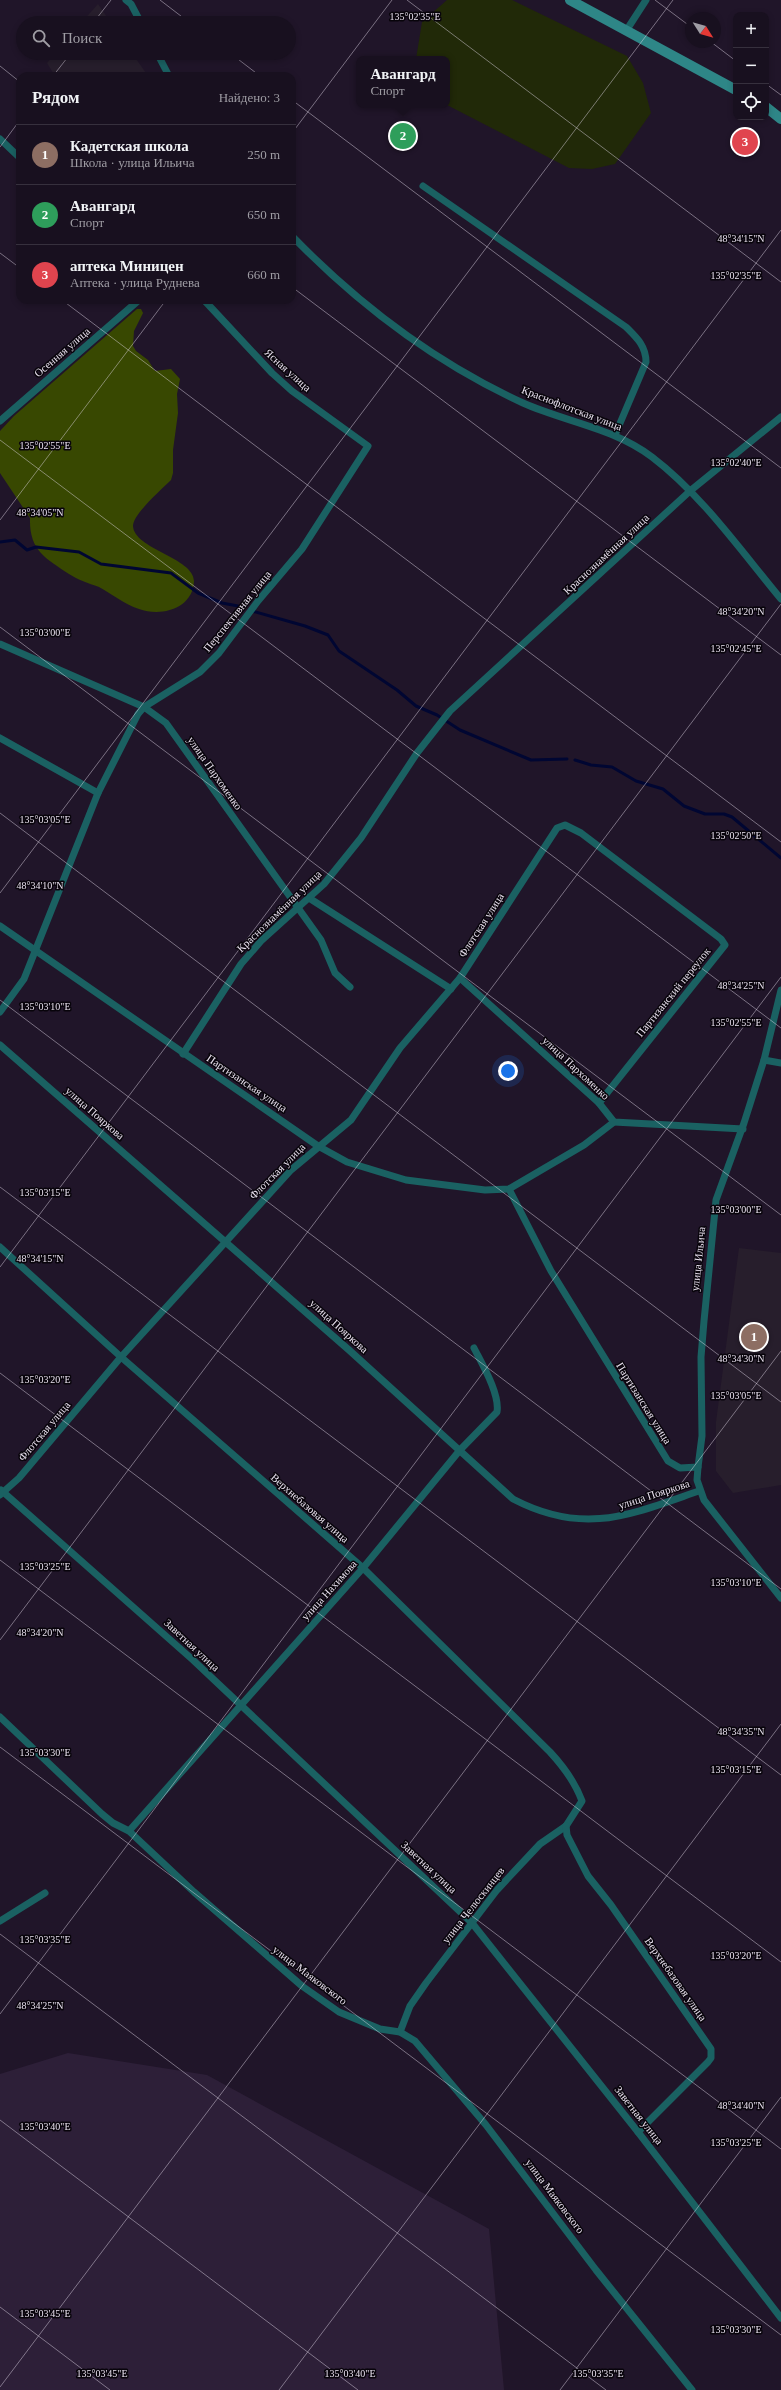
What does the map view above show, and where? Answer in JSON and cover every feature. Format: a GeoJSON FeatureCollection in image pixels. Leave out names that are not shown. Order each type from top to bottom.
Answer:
{"type":"FeatureCollection","features":[{"type":"Feature","properties":{"kind":"main road"},"geometry":{"type":"LineString","coordinates":[[570,0],[733,88]]}},
{"type":"Feature","properties":{"kind":"main road"},"geometry":{"type":"LineString","coordinates":[[769,109],[781,119]]}},
{"type":"Feature","properties":{"kind":"street"},"geometry":{"type":"LineString","coordinates":[[126,0],[131,4],[137,16]]}},
{"type":"Feature","properties":{"kind":"street"},"geometry":{"type":"LineString","coordinates":[[626,31],[646,0]]}},
{"type":"Feature","properties":{"kind":"street"},"geometry":{"type":"LineString","coordinates":[[161,60],[167,72]]}},
{"type":"Feature","properties":{"kind":"street"},"geometry":{"type":"LineString","coordinates":[[0,139],[16,154]]}},
{"type":"Feature","properties":{"kind":"street"},"geometry":{"type":"LineString","coordinates":[[423,186],[614,318],[638,339],[646,352],[646,362],[615,435]]}},
{"type":"Feature","properties":{"kind":"street","name":"Краснофлотская улица"},"geometry":{"type":"LineString","coordinates":[[296,240],[342,284],[400,331],[470,376],[523,402],[615,435],[651,456],[690,491],[781,599]]}},
{"type":"Feature","properties":{"kind":"street","name":"Осенняя улица"},"geometry":{"type":"LineString","coordinates":[[0,421],[134,304]]}},
{"type":"Feature","properties":{"kind":"street","name":"Ясная улица"},"geometry":{"type":"LineString","coordinates":[[208,304],[272,373],[292,391],[368,446]]}},
{"type":"Feature","properties":{"kind":"street","name":"Краснознамённая улица"},"geometry":{"type":"LineString","coordinates":[[183,1054],[241,964],[260,942],[324,884],[361,838],[435,729],[450,711],[690,491],[781,417]]}},
{"type":"Feature","properties":{"kind":"street","name":"Перспективная улица"},"geometry":{"type":"LineString","coordinates":[[0,1012],[24,979],[98,793],[133,723],[144,707],[200,672],[219,653],[258,601],[302,549],[368,446]]}},
{"type":"Feature","properties":{"kind":"street","name":"улица Пархоменко"},"geometry":{"type":"LineString","coordinates":[[0,644],[144,707],[166,723],[321,940],[335,973],[350,987]]}},
{"type":"Feature","properties":{"kind":"street"},"geometry":{"type":"LineString","coordinates":[[0,738],[98,793]]}},
{"type":"Feature","properties":{"kind":"street","name":"Флотская улица"},"geometry":{"type":"LineString","coordinates":[[1,1492],[19,1478],[121,1357],[302,1159],[351,1120],[400,1048],[460,978],[557,828],[565,825],[580,833]]}},
{"type":"Feature","properties":{"kind":"street","name":"Партизанский переулок"},"geometry":{"type":"LineString","coordinates":[[580,833],[721,939],[725,945],[599,1103]]}},
{"type":"Feature","properties":{"kind":"street"},"geometry":{"type":"LineString","coordinates":[[310,898],[451,989]]}},
{"type":"Feature","properties":{"kind":"street","name":"Партизанская улица"},"geometry":{"type":"LineString","coordinates":[[0,926],[318,1146],[347,1162],[406,1180],[465,1188],[509,1189],[551,1271],[668,1461],[680,1468],[698,1467]]}},
{"type":"Feature","properties":{"kind":"street","name":"улица Пархоменко"},"geometry":{"type":"LineString","coordinates":[[460,978],[599,1103],[614,1122]]}},
{"type":"Feature","properties":{"kind":"street","name":"улица Ильича"},"geometry":{"type":"LineString","coordinates":[[698,1467],[702,1436],[701,1357],[712,1226],[716,1200],[742,1129],[764,1060],[781,990]]}},
{"type":"Feature","properties":{"kind":"street","name":"улица Пояркова"},"geometry":{"type":"LineString","coordinates":[[0,1045],[226,1241],[513,1499],[543,1513],[576,1520],[622,1516],[699,1491]]}},
{"type":"Feature","properties":{"kind":"street"},"geometry":{"type":"LineString","coordinates":[[764,1060],[781,1063]]}},
{"type":"Feature","properties":{"kind":"street"},"geometry":{"type":"LineString","coordinates":[[509,1189],[584,1145],[614,1122],[742,1129]]}},
{"type":"Feature","properties":{"kind":"street","name":"Верхнебазовая улица"},"geometry":{"type":"LineString","coordinates":[[0,1248],[121,1357],[363,1568],[557,1760],[579,1793],[582,1801],[580,1806]]}},
{"type":"Feature","properties":{"kind":"street","name":"улица Нахимова"},"geometry":{"type":"LineString","coordinates":[[129,1831],[363,1568],[460,1450],[497,1412],[498,1405],[474,1348]]}},
{"type":"Feature","properties":{"kind":"street"},"geometry":{"type":"LineString","coordinates":[[698,1467],[697,1480],[699,1491],[710,1508],[781,1598]]}},
{"type":"Feature","properties":{"kind":"street","name":"Заветная улица"},"geometry":{"type":"LineString","coordinates":[[1,1492],[131,1604],[472,1923],[638,2132],[781,2318]]}},
{"type":"Feature","properties":{"kind":"street","name":"улица Маяковского"},"geometry":{"type":"LineString","coordinates":[[0,1717],[102,1814],[113,1823],[129,1831],[194,1892],[302,1986],[345,2015],[380,2029],[400,2032],[415,2041],[486,2125],[601,2276],[692,2390]]}},
{"type":"Feature","properties":{"kind":"street","name":"улица Челюскинцев"},"geometry":{"type":"LineString","coordinates":[[400,2032],[410,2006],[497,1890],[535,1848],[549,1836],[566,1826],[580,1806]]}},
{"type":"Feature","properties":{"kind":"street","name":"Верхнебазовая улица"},"geometry":{"type":"LineString","coordinates":[[566,1826],[567,1835],[588,1876],[611,1905],[710,2049],[711,2058],[708,2062],[638,2132]]}},
{"type":"Feature","properties":{"kind":"street"},"geometry":{"type":"LineString","coordinates":[[0,1921],[45,1893]]}},
{"type":"Feature","properties":{"kind":"shaded area"},"geometry":{"type":"Polygon","coordinates":[[[98,4],[106,16],[87,16],[98,4]]]}},
{"type":"Feature","properties":{"kind":"shaded area"},"geometry":{"type":"Polygon","coordinates":[[[50,60],[137,60],[145,72],[53,72],[47,63],[50,60]]]}},
{"type":"Feature","properties":{"kind":"shaded area"},"geometry":{"type":"Polygon","coordinates":[[[739,1248],[781,1253],[781,1485],[733,1493],[716,1471],[716,1422],[739,1248]]]}},
{"type":"Feature","properties":{"kind":"shaded area"},"geometry":{"type":"Polygon","coordinates":[[[68,2053],[207,2075],[489,2229],[504,2390],[0,2390],[0,2074],[68,2053]]]}},
{"type":"Feature","properties":{"kind":"green space"},"geometry":{"type":"Polygon","coordinates":[[[447,0],[512,0],[627,56],[643,83],[651,113],[615,164],[592,169],[569,168],[450,107],[450,56],[416,56],[422,22],[447,0]]]}},
{"type":"Feature","properties":{"kind":"green space"},"geometry":{"type":"Polygon","coordinates":[[[137,309],[141,309],[143,313],[134,331],[133,346],[136,351],[148,360],[155,371],[171,369],[180,379],[177,394],[178,413],[173,450],[173,473],[171,480],[155,495],[138,515],[133,526],[136,534],[143,541],[185,566],[191,573],[194,581],[192,591],[182,604],[166,611],[157,612],[139,609],[128,604],[99,587],[72,576],[46,558],[40,552],[32,538],[30,518],[0,473],[0,431],[14,416],[137,309]]]}},
{"type":"Feature","properties":{"kind":"waterway"},"geometry":{"type":"LineString","coordinates":[[0,542],[15,540],[27,550],[36,547],[79,552],[101,564],[171,573],[198,593],[222,603],[238,606]]}},
{"type":"Feature","properties":{"kind":"waterway"},"geometry":{"type":"LineString","coordinates":[[252,611],[305,626],[328,635],[339,651],[397,690],[416,706],[437,715],[460,730],[531,760],[567,759]]}},
{"type":"Feature","properties":{"kind":"waterway"},"geometry":{"type":"LineString","coordinates":[[575,760],[591,765],[612,767],[636,781],[663,789],[684,806],[705,814],[724,814],[732,817],[781,858]]}},
{"type":"Feature","properties":{"kind":"place","name":"Авангард"},"geometry":{"type":"Point","coordinates":[403,136]}},
{"type":"Feature","properties":{"kind":"place","name":"аптека Миницен"},"geometry":{"type":"Point","coordinates":[745,142]}},
{"type":"Feature","properties":{"kind":"place","name":"Кадетская школа"},"geometry":{"type":"Point","coordinates":[754,1337]}}]}
